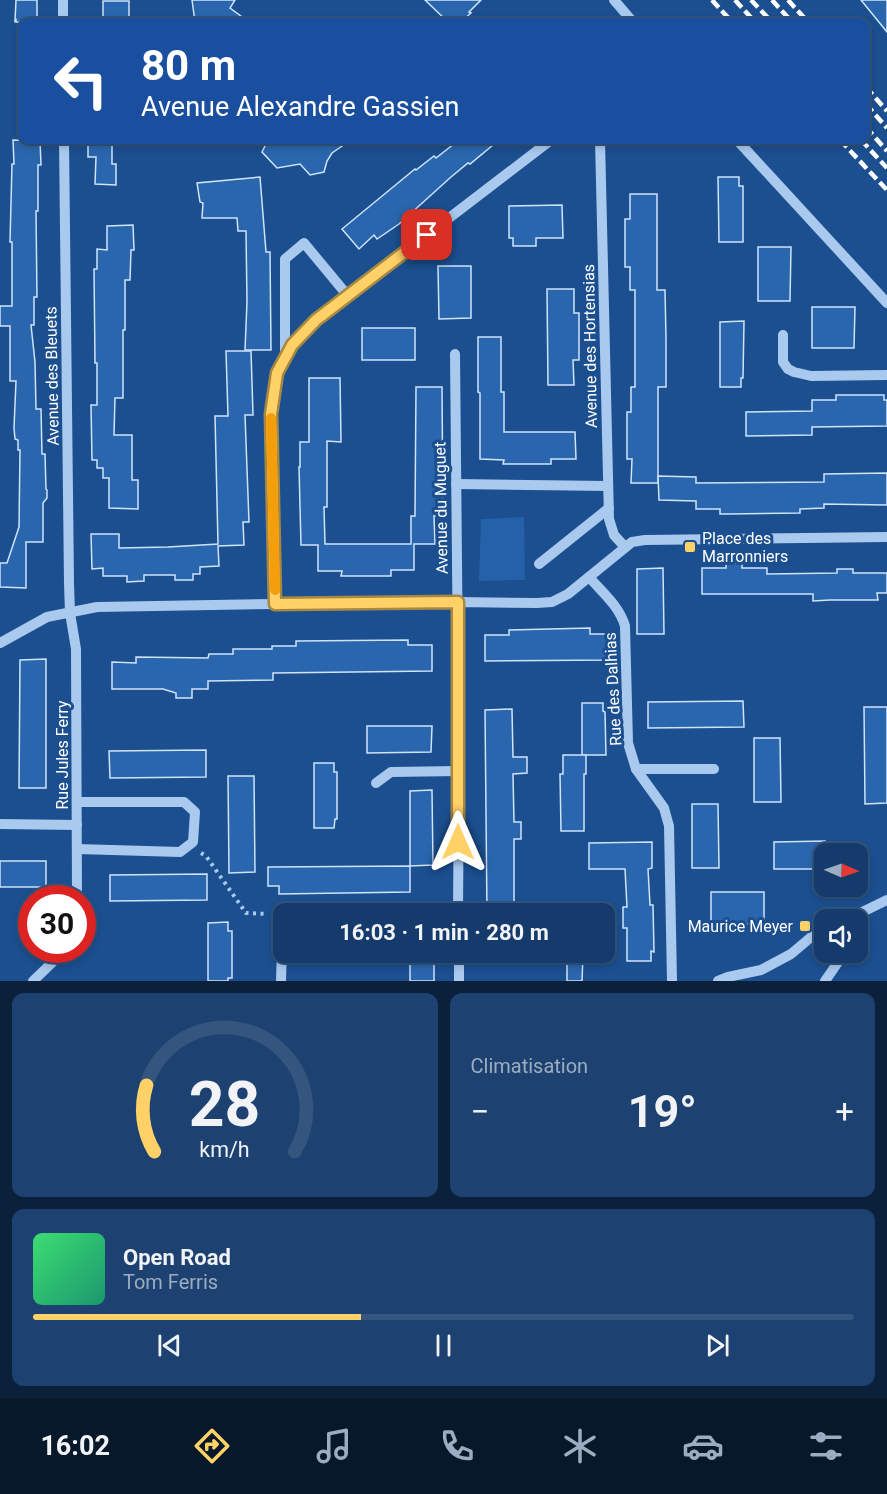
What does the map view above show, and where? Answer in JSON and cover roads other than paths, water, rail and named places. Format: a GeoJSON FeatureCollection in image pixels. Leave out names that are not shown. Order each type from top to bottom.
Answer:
{"type":"FeatureCollection","features":[{"type":"Feature","properties":{"kind":"street"},"geometry":{"type":"LineString","coordinates":[[63,0],[63,18]]}},
{"type":"Feature","properties":{"kind":"street"},"geometry":{"type":"LineString","coordinates":[[614,0],[630,18]]}},
{"type":"Feature","properties":{"kind":"street","name":"Avenue des Bleuets"},"geometry":{"type":"LineString","coordinates":[[64,144],[70,612]]}},
{"type":"Feature","properties":{"kind":"street"},"geometry":{"type":"LineString","coordinates":[[275,604],[271,414],[277,373],[292,345],[316,320],[546,144]]}},
{"type":"Feature","properties":{"kind":"street","name":"Avenue des Hortensias"},"geometry":{"type":"LineString","coordinates":[[600,144],[609,519],[614,535],[625,547]]}},
{"type":"Feature","properties":{"kind":"street"},"geometry":{"type":"LineString","coordinates":[[741,144],[887,303]]}},
{"type":"Feature","properties":{"kind":"street"},"geometry":{"type":"LineString","coordinates":[[285,358],[285,259],[304,243],[348,296]]}},
{"type":"Feature","properties":{"kind":"street"},"geometry":{"type":"LineString","coordinates":[[783,335],[783,362],[788,369],[794,372],[811,376],[887,375]]}},
{"type":"Feature","properties":{"kind":"street","name":"Avenue du Muguet"},"geometry":{"type":"LineString","coordinates":[[455,354],[458,903]]}},
{"type":"Feature","properties":{"kind":"street"},"geometry":{"type":"LineString","coordinates":[[456,484],[608,486]]}},
{"type":"Feature","properties":{"kind":"street"},"geometry":{"type":"LineString","coordinates":[[539,564],[609,508]]}},
{"type":"Feature","properties":{"kind":"street"},"geometry":{"type":"LineString","coordinates":[[0,643],[47,617],[97,607],[552,602],[568,594],[632,542],[645,540],[887,537]]}},
{"type":"Feature","properties":{"kind":"street","name":"Rue des Dalhias"},"geometry":{"type":"LineString","coordinates":[[589,577],[622,615],[625,626],[628,742],[636,769],[664,808],[669,826],[672,981]]}},
{"type":"Feature","properties":{"kind":"street","name":"Rue Jules Ferry"},"geometry":{"type":"LineString","coordinates":[[70,612],[76,649],[77,885]]}},
{"type":"Feature","properties":{"kind":"street"},"geometry":{"type":"LineString","coordinates":[[636,769],[714,769]]}},
{"type":"Feature","properties":{"kind":"street"},"geometry":{"type":"LineString","coordinates":[[376,783],[391,772],[459,771]]}},
{"type":"Feature","properties":{"kind":"street"},"geometry":{"type":"LineString","coordinates":[[77,802],[184,802],[195,812],[193,842],[180,852],[77,849]]}},
{"type":"Feature","properties":{"kind":"street"},"geometry":{"type":"LineString","coordinates":[[0,824],[77,825]]}},
{"type":"Feature","properties":{"kind":"street"},"geometry":{"type":"LineString","coordinates":[[868,910],[887,900]]}},
{"type":"Feature","properties":{"kind":"street"},"geometry":{"type":"LineString","coordinates":[[726,980],[761,970],[790,954],[814,936]]}},
{"type":"Feature","properties":{"kind":"street"},"geometry":{"type":"LineString","coordinates":[[33,981],[52,963]]}},
{"type":"Feature","properties":{"kind":"street"},"geometry":{"type":"LineString","coordinates":[[281,981],[282,963]]}},
{"type":"Feature","properties":{"kind":"street"},"geometry":{"type":"LineString","coordinates":[[459,963],[459,981]]}},
{"type":"Feature","properties":{"kind":"street"},"geometry":{"type":"LineString","coordinates":[[825,981],[837,963]]}},
{"type":"Feature","properties":{"kind":"railway"},"geometry":{"type":"LineString","coordinates":[[712,0],[728,18]]}},
{"type":"Feature","properties":{"kind":"railway"},"geometry":{"type":"LineString","coordinates":[[735,0],[751,18]]}},
{"type":"Feature","properties":{"kind":"railway"},"geometry":{"type":"LineString","coordinates":[[751,0],[768,18]]}},
{"type":"Feature","properties":{"kind":"railway"},"geometry":{"type":"LineString","coordinates":[[772,0],[788,18]]}},
{"type":"Feature","properties":{"kind":"railway"},"geometry":{"type":"LineString","coordinates":[[788,0],[804,18]]}},
{"type":"Feature","properties":{"kind":"railway"},"geometry":{"type":"LineString","coordinates":[[870,92],[887,111]]}},
{"type":"Feature","properties":{"kind":"railway"},"geometry":{"type":"LineString","coordinates":[[870,109],[887,128]]}},
{"type":"Feature","properties":{"kind":"railway"},"geometry":{"type":"LineString","coordinates":[[870,132],[887,151]]}},
{"type":"Feature","properties":{"kind":"railway"},"geometry":{"type":"LineString","coordinates":[[844,144],[887,190]]}},
{"type":"Feature","properties":{"kind":"railway"},"geometry":{"type":"LineString","coordinates":[[865,144],[887,168]]}},
{"type":"Feature","properties":{"kind":"place","name":"Place des Marronniers"},"geometry":{"type":"Point","coordinates":[690,547]}},
{"type":"Feature","properties":{"kind":"place","name":"Maurice Meyer"},"geometry":{"type":"Point","coordinates":[805,926]}}]}
